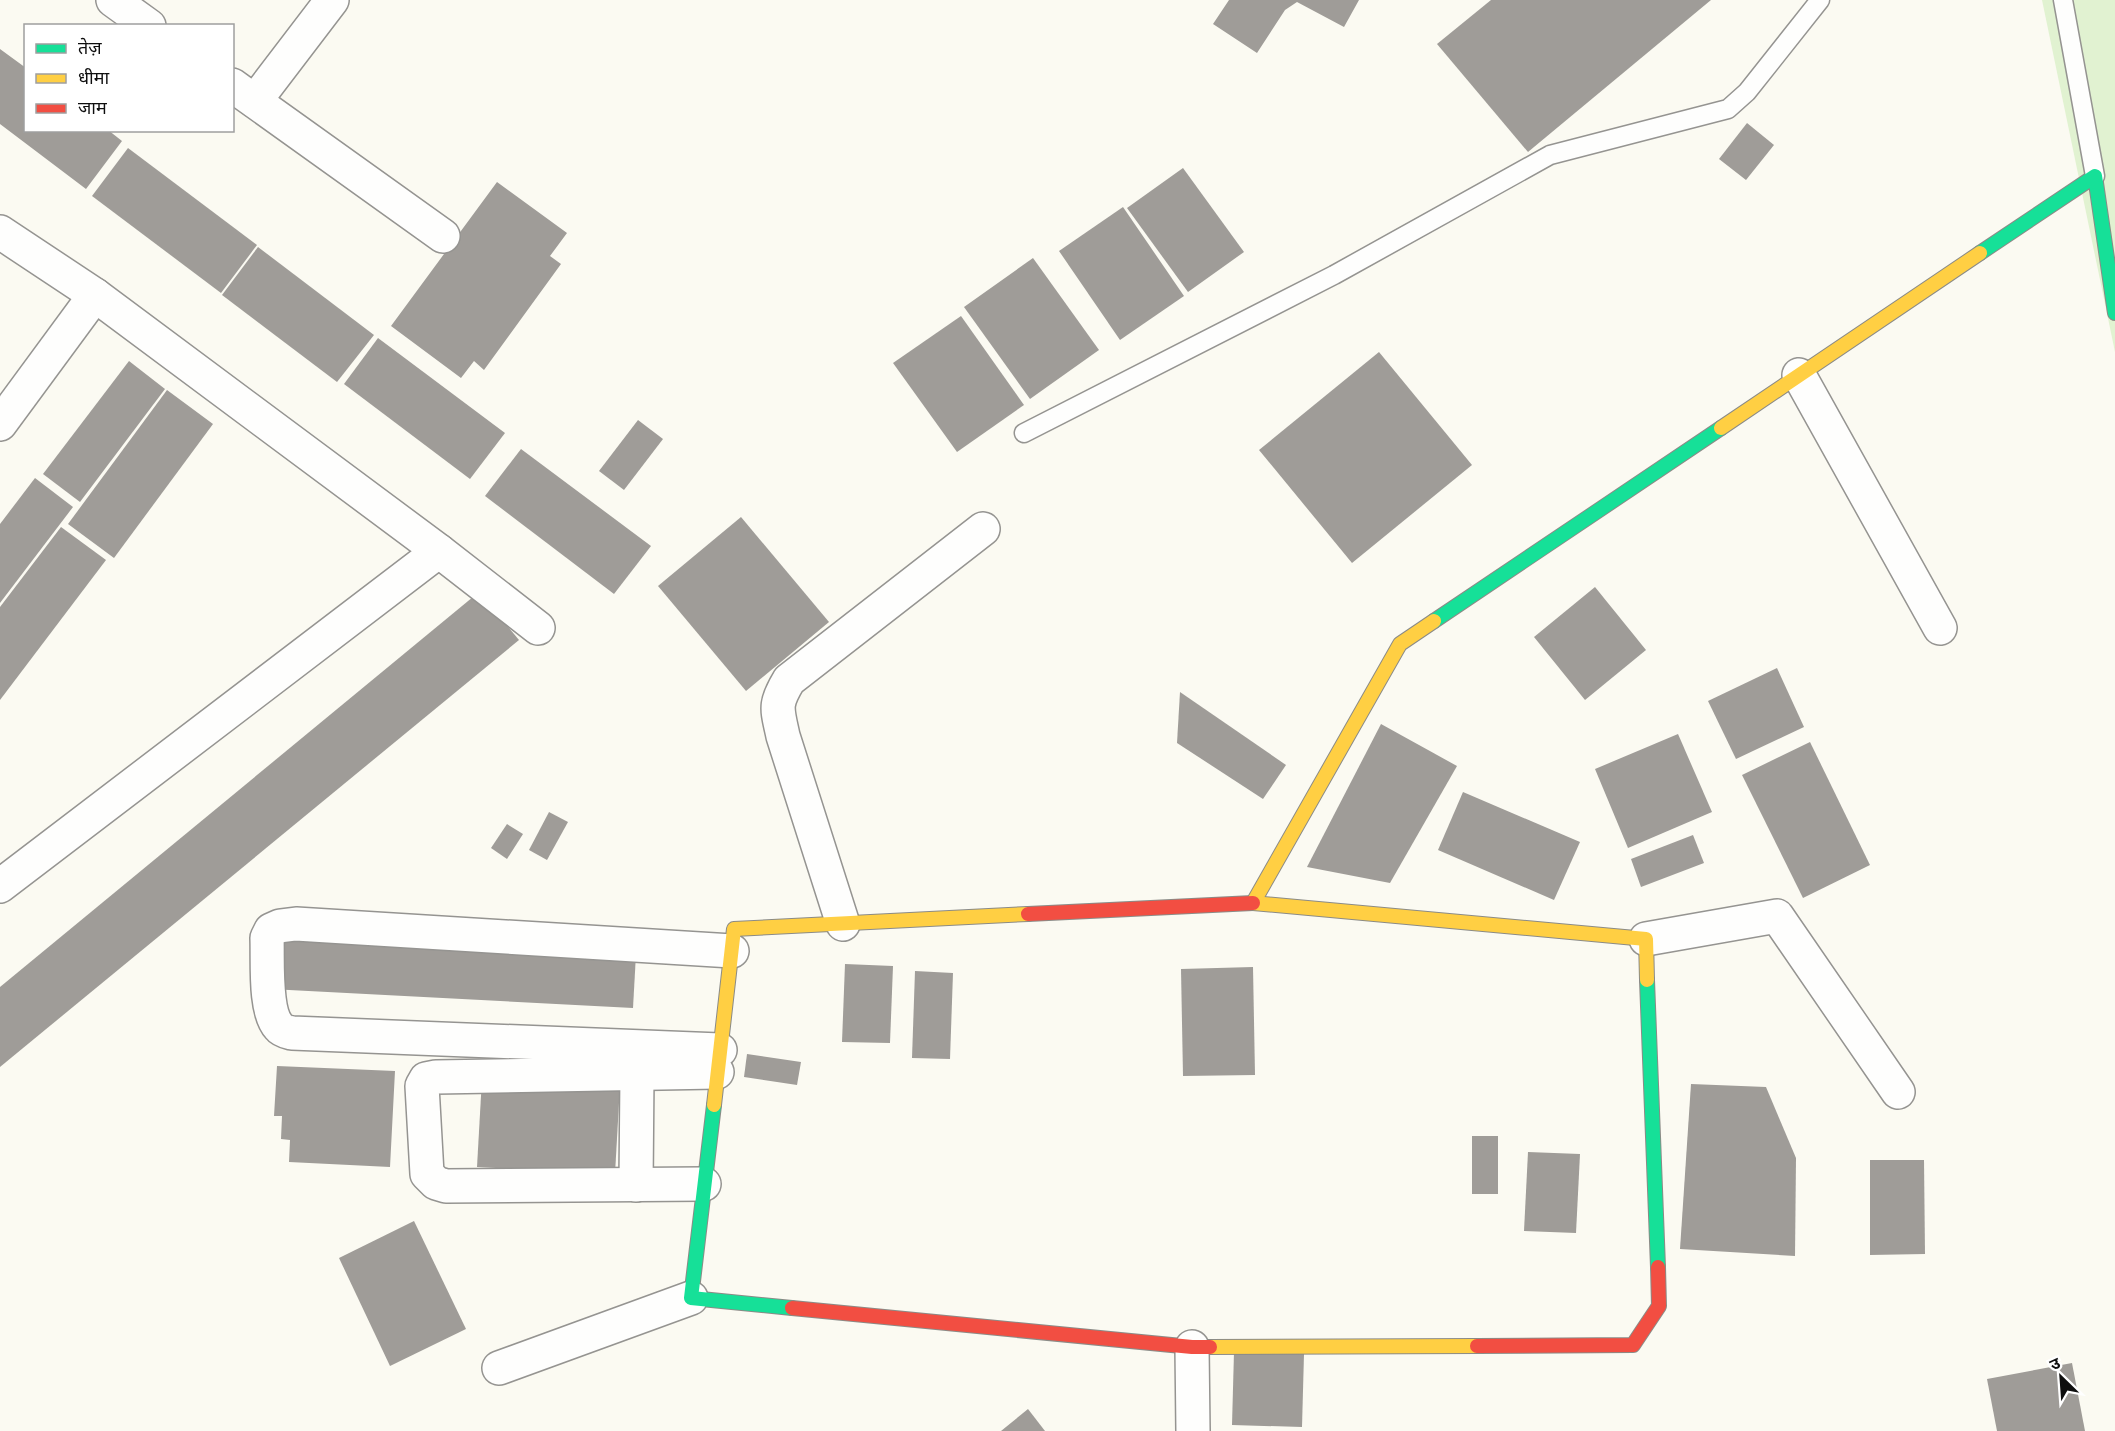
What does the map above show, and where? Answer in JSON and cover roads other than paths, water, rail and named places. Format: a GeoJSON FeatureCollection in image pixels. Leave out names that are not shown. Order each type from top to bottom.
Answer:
{"type":"FeatureCollection","features":[{"type":"Feature","properties":{"kind":"street"},"geometry":{"type":"LineString","coordinates":[[113,0],[146,24]]}},
{"type":"Feature","properties":{"kind":"street"},"geometry":{"type":"LineString","coordinates":[[332,0],[244,93],[443,236]]}},
{"type":"Feature","properties":{"kind":"street"},"geometry":{"type":"LineString","coordinates":[[1253,903],[1400,644],[2095,176],[2115,313]]}},
{"type":"Feature","properties":{"kind":"street"},"geometry":{"type":"LineString","coordinates":[[0,232],[96,295],[439,551],[538,628]]}},
{"type":"Feature","properties":{"kind":"street"},"geometry":{"type":"LineString","coordinates":[[0,424],[96,295]]}},
{"type":"Feature","properties":{"kind":"street"},"geometry":{"type":"LineString","coordinates":[[1799,375],[1940,628]]}},
{"type":"Feature","properties":{"kind":"street"},"geometry":{"type":"LineString","coordinates":[[843,924],[783,736],[778,699],[789,680],[983,529]]}},
{"type":"Feature","properties":{"kind":"street"},"geometry":{"type":"LineString","coordinates":[[0,886],[439,551]]}},
{"type":"Feature","properties":{"kind":"street"},"geometry":{"type":"LineString","coordinates":[[691,1298],[734,929],[1253,903],[1646,939],[1777,916],[1898,1092]]}},
{"type":"Feature","properties":{"kind":"street"},"geometry":{"type":"LineString","coordinates":[[719,1061],[292,1033],[280,1029],[274,1019],[270,1003],[267,938],[271,930],[296,924],[732,951]]}},
{"type":"Feature","properties":{"kind":"street"},"geometry":{"type":"LineString","coordinates":[[500,1368],[691,1298],[1192,1347],[1633,1345],[1659,1306],[1646,939]]}},
{"type":"Feature","properties":{"kind":"street"},"geometry":{"type":"LineString","coordinates":[[704,1184],[446,1186],[436,1184],[428,1174],[422,1086],[426,1079],[436,1077],[638,1074],[719,1061]]}},
{"type":"Feature","properties":{"kind":"street"},"geometry":{"type":"LineString","coordinates":[[636,1185],[638,1074]]}},
{"type":"Feature","properties":{"kind":"street"},"geometry":{"type":"LineString","coordinates":[[1192,1347],[1193,1431]]}},
{"type":"Feature","properties":{"kind":"lane"},"geometry":{"type":"LineString","coordinates":[[1024,433],[1334,275],[1550,156],[1728,109],[1748,92],[1820,0]]}},
{"type":"Feature","properties":{"kind":"lane"},"geometry":{"type":"LineString","coordinates":[[2063,0],[2095,176]]}}]}
